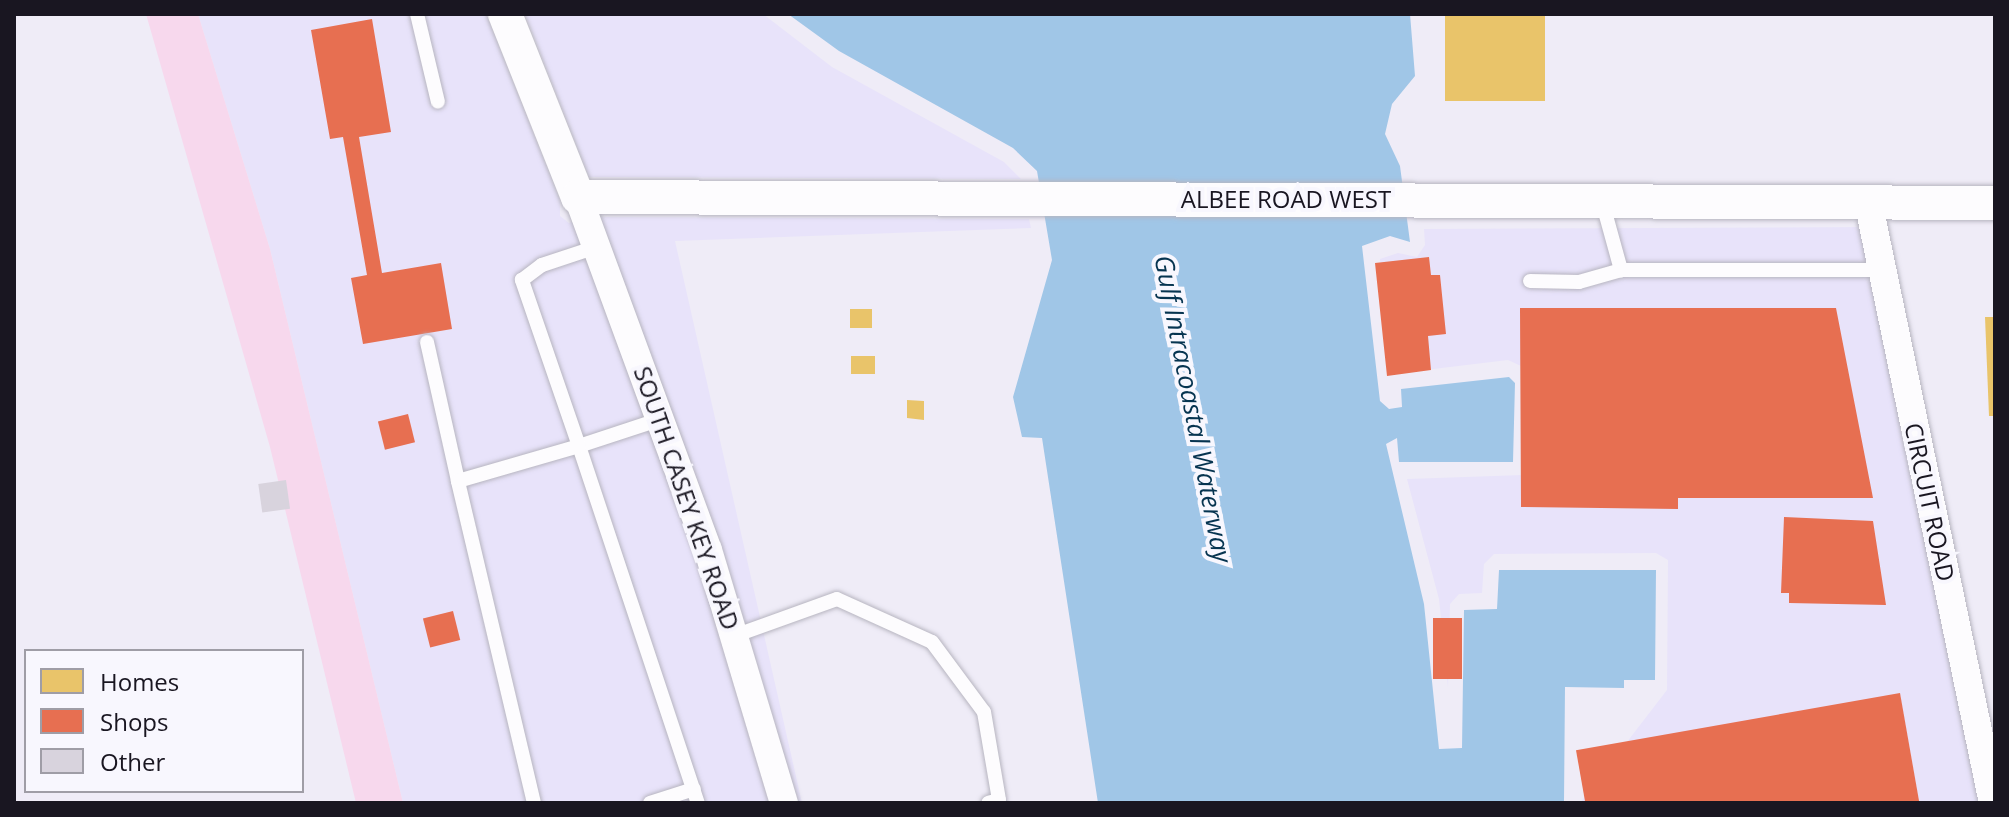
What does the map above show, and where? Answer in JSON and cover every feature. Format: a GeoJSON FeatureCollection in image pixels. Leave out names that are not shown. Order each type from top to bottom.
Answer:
{"type":"FeatureCollection","features":[{"type":"Feature","properties":{"kind":"street"},"geometry":{"type":"LineString","coordinates":[[505,14],[578,197]]}},
{"type":"Feature","properties":{"kind":"street","name":"ALBEE ROAD WEST"},"geometry":{"type":"LineString","coordinates":[[578,197],[1995,203]]}},
{"type":"Feature","properties":{"kind":"street","name":"SOUTH CASEY KEY ROAD"},"geometry":{"type":"LineString","coordinates":[[578,197],[599,245],[661,419],[734,636],[784,803]]}},
{"type":"Feature","properties":{"kind":"street","name":"CIRCUIT ROAD"},"geometry":{"type":"LineString","coordinates":[[1868,201],[1990,767],[1993,803]]}},
{"type":"Feature","properties":{"kind":"lane"},"geometry":{"type":"LineString","coordinates":[[417,14],[438,102]]}},
{"type":"Feature","properties":{"kind":"lane"},"geometry":{"type":"LineString","coordinates":[[1602,200],[1621,270]]}},
{"type":"Feature","properties":{"kind":"lane"},"geometry":{"type":"LineString","coordinates":[[599,245],[542,265],[522,280],[696,796],[650,803]]}},
{"type":"Feature","properties":{"kind":"lane"},"geometry":{"type":"LineString","coordinates":[[1530,281],[1579,282],[1621,270],[1882,270]]}},
{"type":"Feature","properties":{"kind":"lane"},"geometry":{"type":"LineString","coordinates":[[427,342],[534,803]]}},
{"type":"Feature","properties":{"kind":"lane"},"geometry":{"type":"LineString","coordinates":[[458,481],[661,419]]}},
{"type":"Feature","properties":{"kind":"lane"},"geometry":{"type":"LineString","coordinates":[[734,636],[837,599],[932,642],[984,712],[999,800],[988,803]]}},
{"type":"Feature","properties":{"kind":"shaded area"},"geometry":{"type":"Polygon","coordinates":[[[146,14],[198,14],[270,249],[403,803],[356,803],[270,447],[146,14]]]}},
{"type":"Feature","properties":{"kind":"shaded area"},"geometry":{"type":"Polygon","coordinates":[[[198,14],[486,14],[560,201],[560,216],[569,223],[582,217],[1029,219],[1031,228],[675,241],[802,803],[403,803],[270,249],[198,14]]]}},
{"type":"Feature","properties":{"kind":"shaded area"},"geometry":{"type":"Polygon","coordinates":[[[525,14],[763,14],[832,67],[1004,162],[1021,179],[589,177],[525,14]]]}},
{"type":"Feature","properties":{"kind":"shaded area"},"geometry":{"type":"Polygon","coordinates":[[[1873,227],[1995,803],[1580,803],[1667,690],[1668,560],[1656,553],[1494,554],[1484,564],[1482,593],[1459,594],[1450,604],[1448,687],[1439,599],[1407,479],[1523,475],[1521,366],[1508,360],[1392,374],[1380,259],[1398,253],[1417,257],[1425,245],[1424,229],[1873,227]]]}},
{"type":"Feature","properties":{"kind":"water","name":"Gulf Intracoastal Waterway"},"geometry":{"type":"Polygon","coordinates":[[[788,14],[1410,14],[1415,76],[1392,104],[1385,134],[1400,166],[1410,242],[1390,236],[1362,246],[1380,401],[1389,409],[1402,407],[1401,389],[1509,377],[1515,383],[1513,462],[1399,462],[1397,438],[1386,444],[1424,604],[1439,749],[1462,748],[1464,610],[1497,609],[1499,570],[1656,570],[1655,680],[1624,680],[1624,688],[1565,687],[1564,803],[1098,803],[1042,438],[1022,437],[1013,397],[1052,260],[1037,171],[1013,148],[839,51],[788,14]]]}},
{"type":"Feature","properties":{"kind":"building: Homes"},"geometry":{"type":"Polygon","coordinates":[[[1445,14],[1545,14],[1545,101],[1445,101],[1445,14]]]}},
{"type":"Feature","properties":{"kind":"building: Homes"},"geometry":{"type":"Polygon","coordinates":[[[850,309],[872,309],[872,328],[850,328],[850,309]]]}},
{"type":"Feature","properties":{"kind":"building: Homes"},"geometry":{"type":"Polygon","coordinates":[[[1985,317],[1995,317],[1995,416],[1989,416],[1985,317]]]}},
{"type":"Feature","properties":{"kind":"building: Homes"},"geometry":{"type":"Polygon","coordinates":[[[851,356],[875,356],[875,374],[851,374],[851,356]]]}},
{"type":"Feature","properties":{"kind":"building: Homes"},"geometry":{"type":"Polygon","coordinates":[[[907,400],[924,401],[924,420],[907,418],[907,400]]]}},
{"type":"Feature","properties":{"kind":"building: Shops"},"geometry":{"type":"Polygon","coordinates":[[[372,19],[391,132],[359,137],[382,273],[441,263],[452,329],[363,344],[351,278],[367,275],[343,137],[330,139],[311,30],[372,19]]]}},
{"type":"Feature","properties":{"kind":"building: Shops"},"geometry":{"type":"Polygon","coordinates":[[[1429,257],[1431,275],[1440,275],[1446,334],[1428,336],[1431,370],[1387,376],[1375,263],[1429,257]]]}},
{"type":"Feature","properties":{"kind":"building: Shops"},"geometry":{"type":"Polygon","coordinates":[[[1520,308],[1836,308],[1873,498],[1678,498],[1678,509],[1521,507],[1520,308]]]}},
{"type":"Feature","properties":{"kind":"building: Shops"},"geometry":{"type":"Polygon","coordinates":[[[408,414],[415,442],[385,450],[378,421],[408,414]]]}},
{"type":"Feature","properties":{"kind":"building: Shops"},"geometry":{"type":"Polygon","coordinates":[[[1784,517],[1873,521],[1886,605],[1789,603],[1789,593],[1781,593],[1784,517]]]}},
{"type":"Feature","properties":{"kind":"building: Shops"},"geometry":{"type":"Polygon","coordinates":[[[453,611],[460,640],[430,648],[423,618],[453,611]]]}},
{"type":"Feature","properties":{"kind":"building: Shops"},"geometry":{"type":"Polygon","coordinates":[[[1433,618],[1462,618],[1462,679],[1433,679],[1433,618]]]}},
{"type":"Feature","properties":{"kind":"building: Shops"},"geometry":{"type":"Polygon","coordinates":[[[1900,693],[1919,803],[1585,803],[1576,750],[1900,693]]]}},
{"type":"Feature","properties":{"kind":"building: Other"},"geometry":{"type":"Polygon","coordinates":[[[286,480],[290,509],[262,513],[258,484],[286,480]]]}}]}
